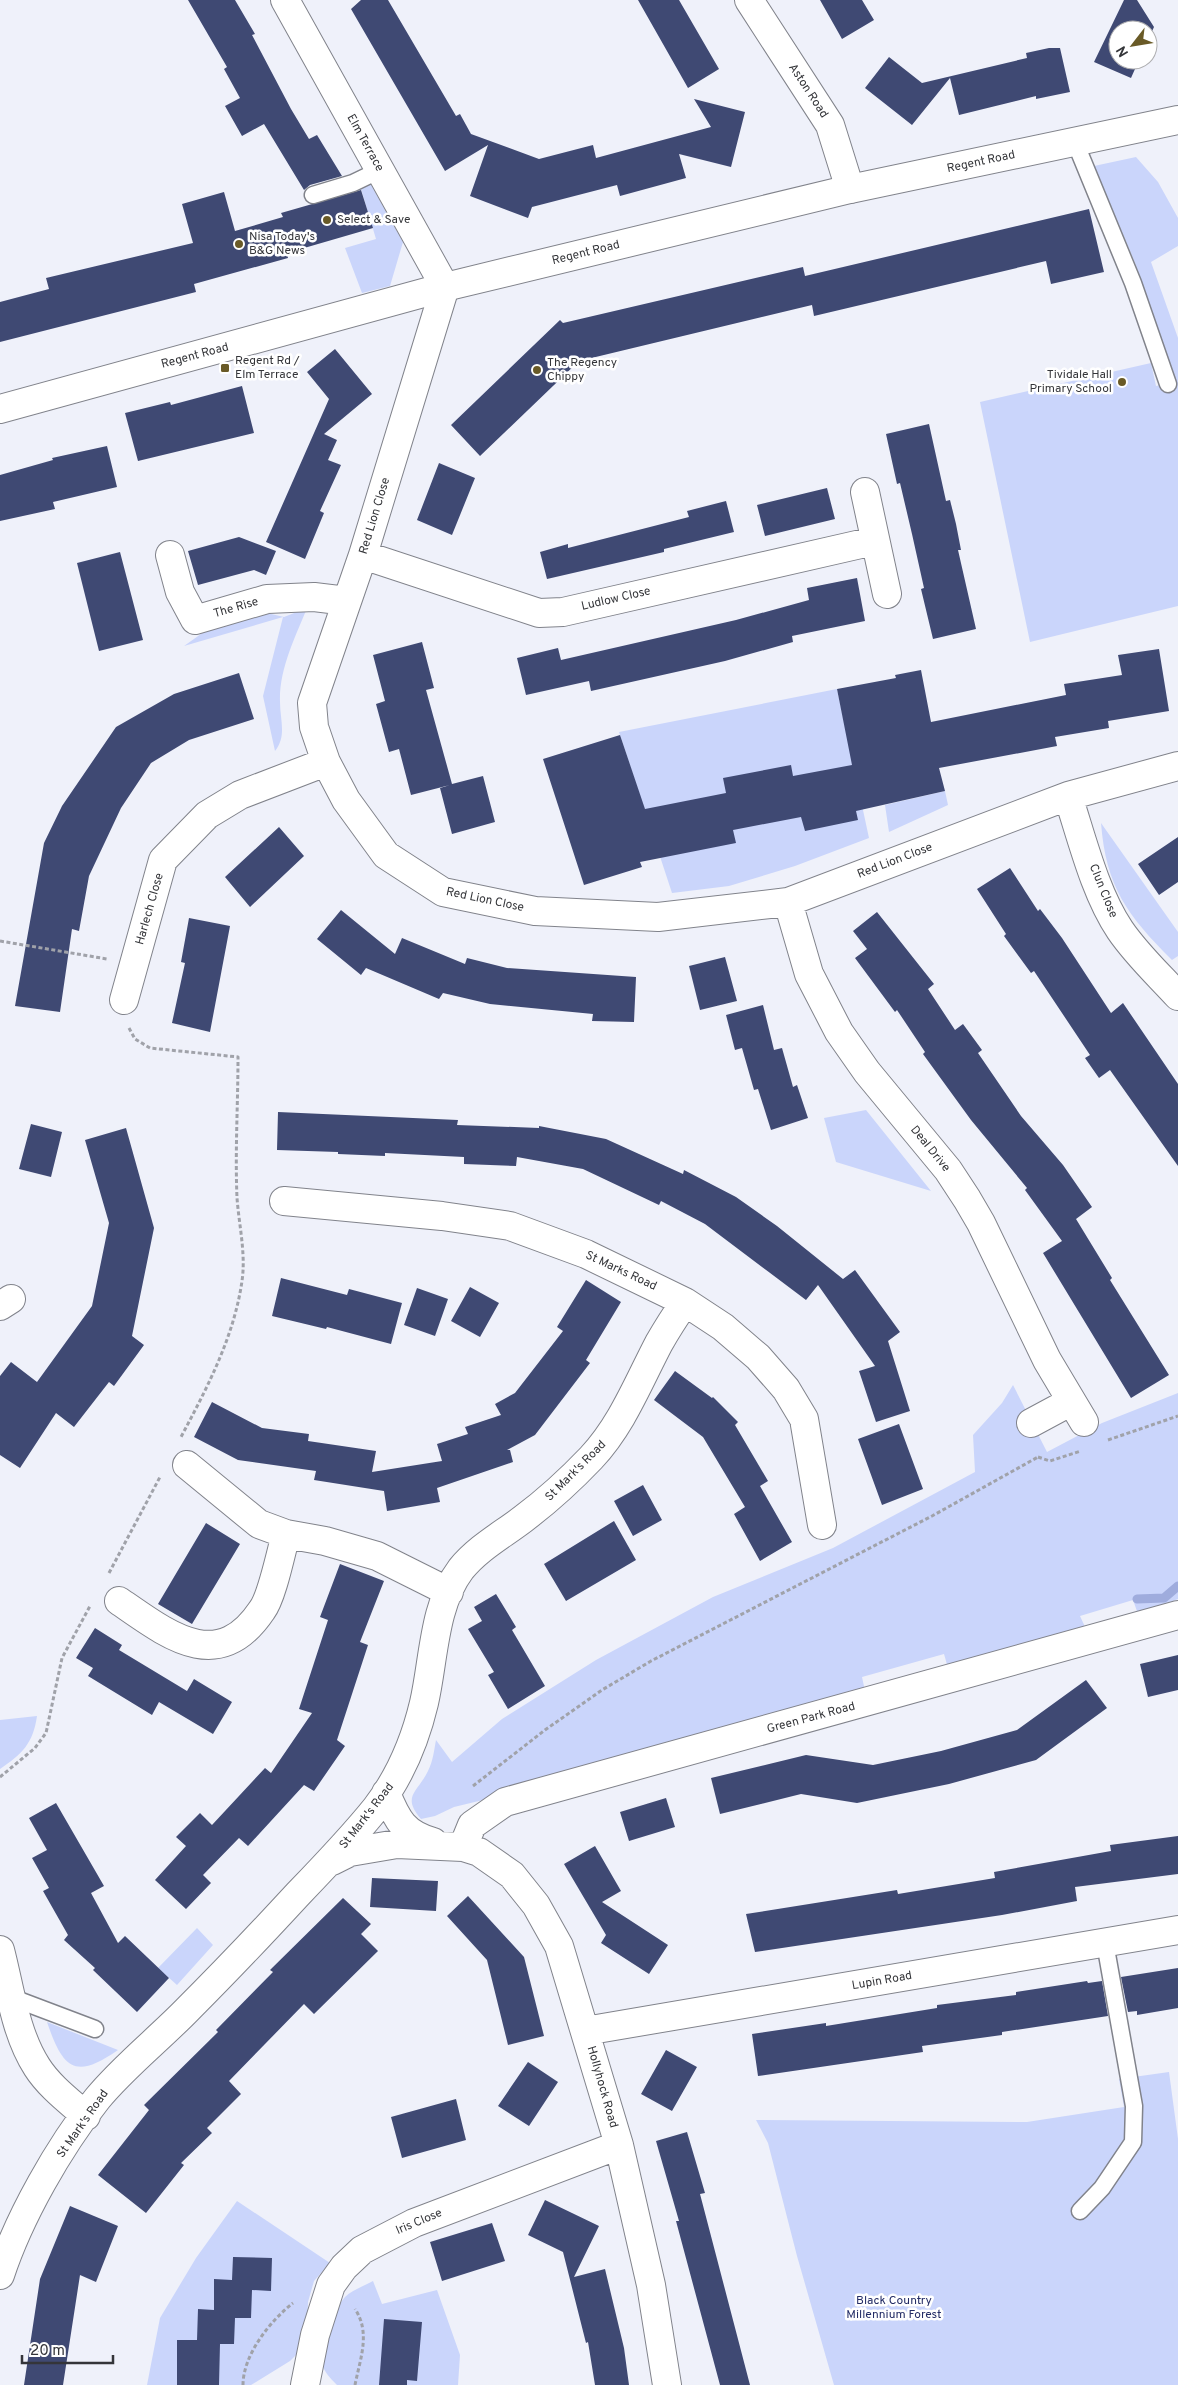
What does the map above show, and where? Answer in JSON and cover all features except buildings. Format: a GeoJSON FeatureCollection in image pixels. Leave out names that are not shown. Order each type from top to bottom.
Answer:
{"type":"FeatureCollection","features":[{"type":"Feature","properties":{"kind":"street","name":"Elm Terrace"},"geometry":{"type":"LineString","coordinates":[[285,0],[445,288]]}},
{"type":"Feature","properties":{"kind":"street","name":"Aston Road"},"geometry":{"type":"LineString","coordinates":[[749,0],[830,125],[850,189]]}},
{"type":"Feature","properties":{"kind":"street","name":"Regent Road"},"geometry":{"type":"LineString","coordinates":[[0,409],[445,288],[850,189],[1178,120]]}},
{"type":"Feature","properties":{"kind":"street","name":"Red Lion Close"},"geometry":{"type":"LineString","coordinates":[[445,288],[363,554],[312,702],[314,727],[326,762],[346,800],[386,855],[442,892],[535,911],[658,917],[788,902],[1068,796],[1178,766]]}},
{"type":"Feature","properties":{"kind":"street"},"geometry":{"type":"LineString","coordinates":[[865,492],[874,541],[887,594]]}},
{"type":"Feature","properties":{"kind":"street","name":"Ludlow Close"},"geometry":{"type":"LineString","coordinates":[[363,554],[539,612],[563,612],[874,541]]}},
{"type":"Feature","properties":{"kind":"street","name":"The Rise"},"geometry":{"type":"LineString","coordinates":[[170,555],[180,592],[195,620],[266,599],[314,597],[347,601]]}},
{"type":"Feature","properties":{"kind":"street","name":"Harlech Close"},"geometry":{"type":"LineString","coordinates":[[125,1013],[163,860],[207,815],[215,810],[240,795],[326,762]]}},
{"type":"Feature","properties":{"kind":"street","name":"Clun Close"},"geometry":{"type":"LineString","coordinates":[[1068,796],[1104,901],[1119,929],[1139,956],[1178,996]]}},
{"type":"Feature","properties":{"kind":"street","name":"Deal Drive"},"geometry":{"type":"LineString","coordinates":[[788,902],[809,974],[839,1032],[866,1072],[948,1170],[967,1199],[981,1223],[1047,1360],[1077,1412],[1031,1423]]}},
{"type":"Feature","properties":{"kind":"street","name":"St Marks Road"},"geometry":{"type":"LineString","coordinates":[[284,1201],[442,1216],[510,1226],[586,1254],[685,1302],[724,1327],[758,1357],[786,1389],[804,1419],[822,1526]]}},
{"type":"Feature","properties":{"kind":"street","name":"St Mark's Road"},"geometry":{"type":"LineString","coordinates":[[0,2275],[8,2251],[34,2198],[98,2097],[196,2001],[327,1864],[377,1807],[398,1775],[421,1712],[436,1635],[449,1592],[461,1569],[488,1543],[524,1519],[556,1493],[608,1439],[625,1411],[659,1344],[685,1302]]}},
{"type":"Feature","properties":{"kind":"street"},"geometry":{"type":"LineString","coordinates":[[176,1467],[259,1524],[286,1534],[325,1541],[377,1556],[449,1592]]}},
{"type":"Feature","properties":{"kind":"street"},"geometry":{"type":"LineString","coordinates":[[119,1601],[158,1628],[182,1641],[203,1646],[225,1642],[245,1630],[263,1609],[286,1534]]}},
{"type":"Feature","properties":{"kind":"street","name":"Green Park Road"},"geometry":{"type":"LineString","coordinates":[[455,1846],[472,1826],[504,1802],[1178,1615]]}},
{"type":"Feature","properties":{"kind":"street","name":"Hollyhock Road"},"geometry":{"type":"LineString","coordinates":[[386,1793],[394,1813],[404,1827],[416,1838],[479,1852],[512,1875],[536,1905],[559,1946],[619,2145],[652,2285],[667,2385]]}},
{"type":"Feature","properties":{"kind":"street","name":"Hollyhock Road"},"geometry":{"type":"LineString","coordinates":[[327,1864],[350,1852],[397,1844],[455,1846]]}},
{"type":"Feature","properties":{"kind":"street","name":"Lupin Road"},"geometry":{"type":"LineString","coordinates":[[585,2031],[1178,1930]]}},
{"type":"Feature","properties":{"kind":"street"},"geometry":{"type":"LineString","coordinates":[[0,1950],[23,2038],[37,2067],[53,2086],[86,2116]]}},
{"type":"Feature","properties":{"kind":"street","name":"Iris Close"},"geometry":{"type":"LineString","coordinates":[[304,2385],[315,2335],[331,2285],[344,2267],[362,2250],[414,2223],[619,2145]]}},
{"type":"Feature","properties":{"kind":"lane"},"geometry":{"type":"LineString","coordinates":[[1074,142],[1134,283],[1168,384]]}},
{"type":"Feature","properties":{"kind":"lane"},"geometry":{"type":"LineString","coordinates":[[313,195],[353,183],[380,170]]}},
{"type":"Feature","properties":{"kind":"lane"},"geometry":{"type":"LineString","coordinates":[[1080,2210],[1102,2188],[1133,2142],[1134,2106],[1105,1943]]}},
{"type":"Feature","properties":{"kind":"lane"},"geometry":{"type":"LineString","coordinates":[[13,1998],[95,2029]]}},
{"type":"Feature","properties":{"kind":"path"},"geometry":{"type":"LineString","coordinates":[[0,941],[110,960]]}},
{"type":"Feature","properties":{"kind":"path"},"geometry":{"type":"LineString","coordinates":[[125,1013],[135,1039],[150,1048],[238,1057],[237,1197],[243,1248],[242,1281],[235,1310],[215,1372],[180,1438]]}},
{"type":"Feature","properties":{"kind":"path"},"geometry":{"type":"LineString","coordinates":[[470,1789],[545,1730],[602,1690],[651,1660],[932,1516],[1038,1457]]}},
{"type":"Feature","properties":{"kind":"path"},"geometry":{"type":"LineString","coordinates":[[160,1477],[176,1467]]}},
{"type":"Feature","properties":{"kind":"path"},"geometry":{"type":"LineString","coordinates":[[243,2385],[252,2354],[268,2328],[288,2308],[312,2290],[346,2296],[359,2315],[365,2340],[355,2385]]}},
{"type":"Feature","properties":{"kind":"green space","name":"Tividale Hall Primary School"},"geometry":{"type":"Polygon","coordinates":[[[1136,157],[1158,182],[1178,218],[1178,246],[1151,262],[1178,338],[1178,606],[1030,642],[980,402],[1151,363],[1156,386],[1176,382],[1135,263],[1094,166],[1136,157]]]}},
{"type":"Feature","properties":{"kind":"green space"},"geometry":{"type":"Polygon","coordinates":[[[370,183],[403,242],[390,286],[362,293],[345,248],[376,239],[361,189],[370,183]]]}},
{"type":"Feature","properties":{"kind":"green space"},"geometry":{"type":"Polygon","coordinates":[[[307,608],[282,678],[280,702],[282,734],[275,751],[263,696],[283,617],[184,646],[208,629],[243,617],[267,613],[284,617],[307,608]]]}},
{"type":"Feature","properties":{"kind":"green space"},"geometry":{"type":"Polygon","coordinates":[[[837,689],[869,838],[795,866],[729,886],[672,893],[619,732],[837,689]]]}},
{"type":"Feature","properties":{"kind":"green space"},"geometry":{"type":"Polygon","coordinates":[[[945,791],[948,805],[889,832],[885,805],[945,791]]]}},
{"type":"Feature","properties":{"kind":"green space"},"geometry":{"type":"Polygon","coordinates":[[[1101,823],[1178,932],[1178,956],[1172,960],[1143,929],[1122,899],[1108,865],[1101,823]]]}},
{"type":"Feature","properties":{"kind":"green space"},"geometry":{"type":"Polygon","coordinates":[[[866,1110],[931,1191],[836,1162],[824,1118],[866,1110]]]}},
{"type":"Feature","properties":{"kind":"green space"},"geometry":{"type":"Polygon","coordinates":[[[1013,1385],[1047,1452],[1102,1423],[1178,1393],[1178,1599],[1138,1614],[1133,1600],[1080,1616],[1086,1629],[948,1668],[944,1654],[862,1677],[865,1691],[454,1807],[435,1816],[421,1819],[415,1811],[412,1805],[413,1794],[430,1767],[436,1740],[452,1762],[502,1719],[596,1660],[713,1597],[833,1548],[975,1472],[973,1435],[1002,1403],[1013,1385]]]}},
{"type":"Feature","properties":{"kind":"green space"},"geometry":{"type":"Polygon","coordinates":[[[37,1716],[33,1734],[25,1747],[15,1758],[0,1769],[0,1720],[37,1716]]]}},
{"type":"Feature","properties":{"kind":"green space"},"geometry":{"type":"Polygon","coordinates":[[[197,1928],[213,1945],[177,1985],[158,1968],[197,1928]]]}},
{"type":"Feature","properties":{"kind":"green space"},"geometry":{"type":"Polygon","coordinates":[[[47,2022],[118,2050],[91,2065],[81,2067],[72,2065],[59,2050],[47,2022]]]}},
{"type":"Feature","properties":{"kind":"green space","name":"Black Country Millennium Forest"},"geometry":{"type":"Polygon","coordinates":[[[1169,2072],[1178,2139],[1178,2385],[834,2385],[797,2256],[768,2143],[756,2120],[1027,2122],[1124,2107],[1119,2079],[1169,2072]]]}},
{"type":"Feature","properties":{"kind":"green space"},"geometry":{"type":"Polygon","coordinates":[[[237,2201],[330,2263],[314,2281],[308,2302],[307,2327],[301,2350],[290,2361],[251,2385],[147,2385],[160,2318],[196,2258],[237,2201]]]}},
{"type":"Feature","properties":{"kind":"green space"},"geometry":{"type":"Polygon","coordinates":[[[373,2281],[382,2304],[437,2290],[460,2355],[458,2385],[337,2385],[329,2377],[323,2367],[322,2360],[328,2330],[337,2310],[345,2297],[373,2281]]]}},
{"type":"Feature","properties":{"kind":"waterway"},"geometry":{"type":"LineString","coordinates":[[1137,1599],[1164,1598],[1178,1586]]}},
{"type":"Feature","properties":{"kind":"place","name":"Select & Save"},"geometry":{"type":"Point","coordinates":[327,220]}},
{"type":"Feature","properties":{"kind":"place","name":"Nisa Today's B&G News"},"geometry":{"type":"Point","coordinates":[239,244]}},
{"type":"Feature","properties":{"kind":"place","name":"Regent Rd / Elm Terrace"},"geometry":{"type":"Point","coordinates":[225,368]}},
{"type":"Feature","properties":{"kind":"place","name":"The Regency Chippy"},"geometry":{"type":"Point","coordinates":[537,370]}},
{"type":"Feature","properties":{"kind":"place","name":"Tividale Hall Primary School"},"geometry":{"type":"Point","coordinates":[1122,382]}}]}
